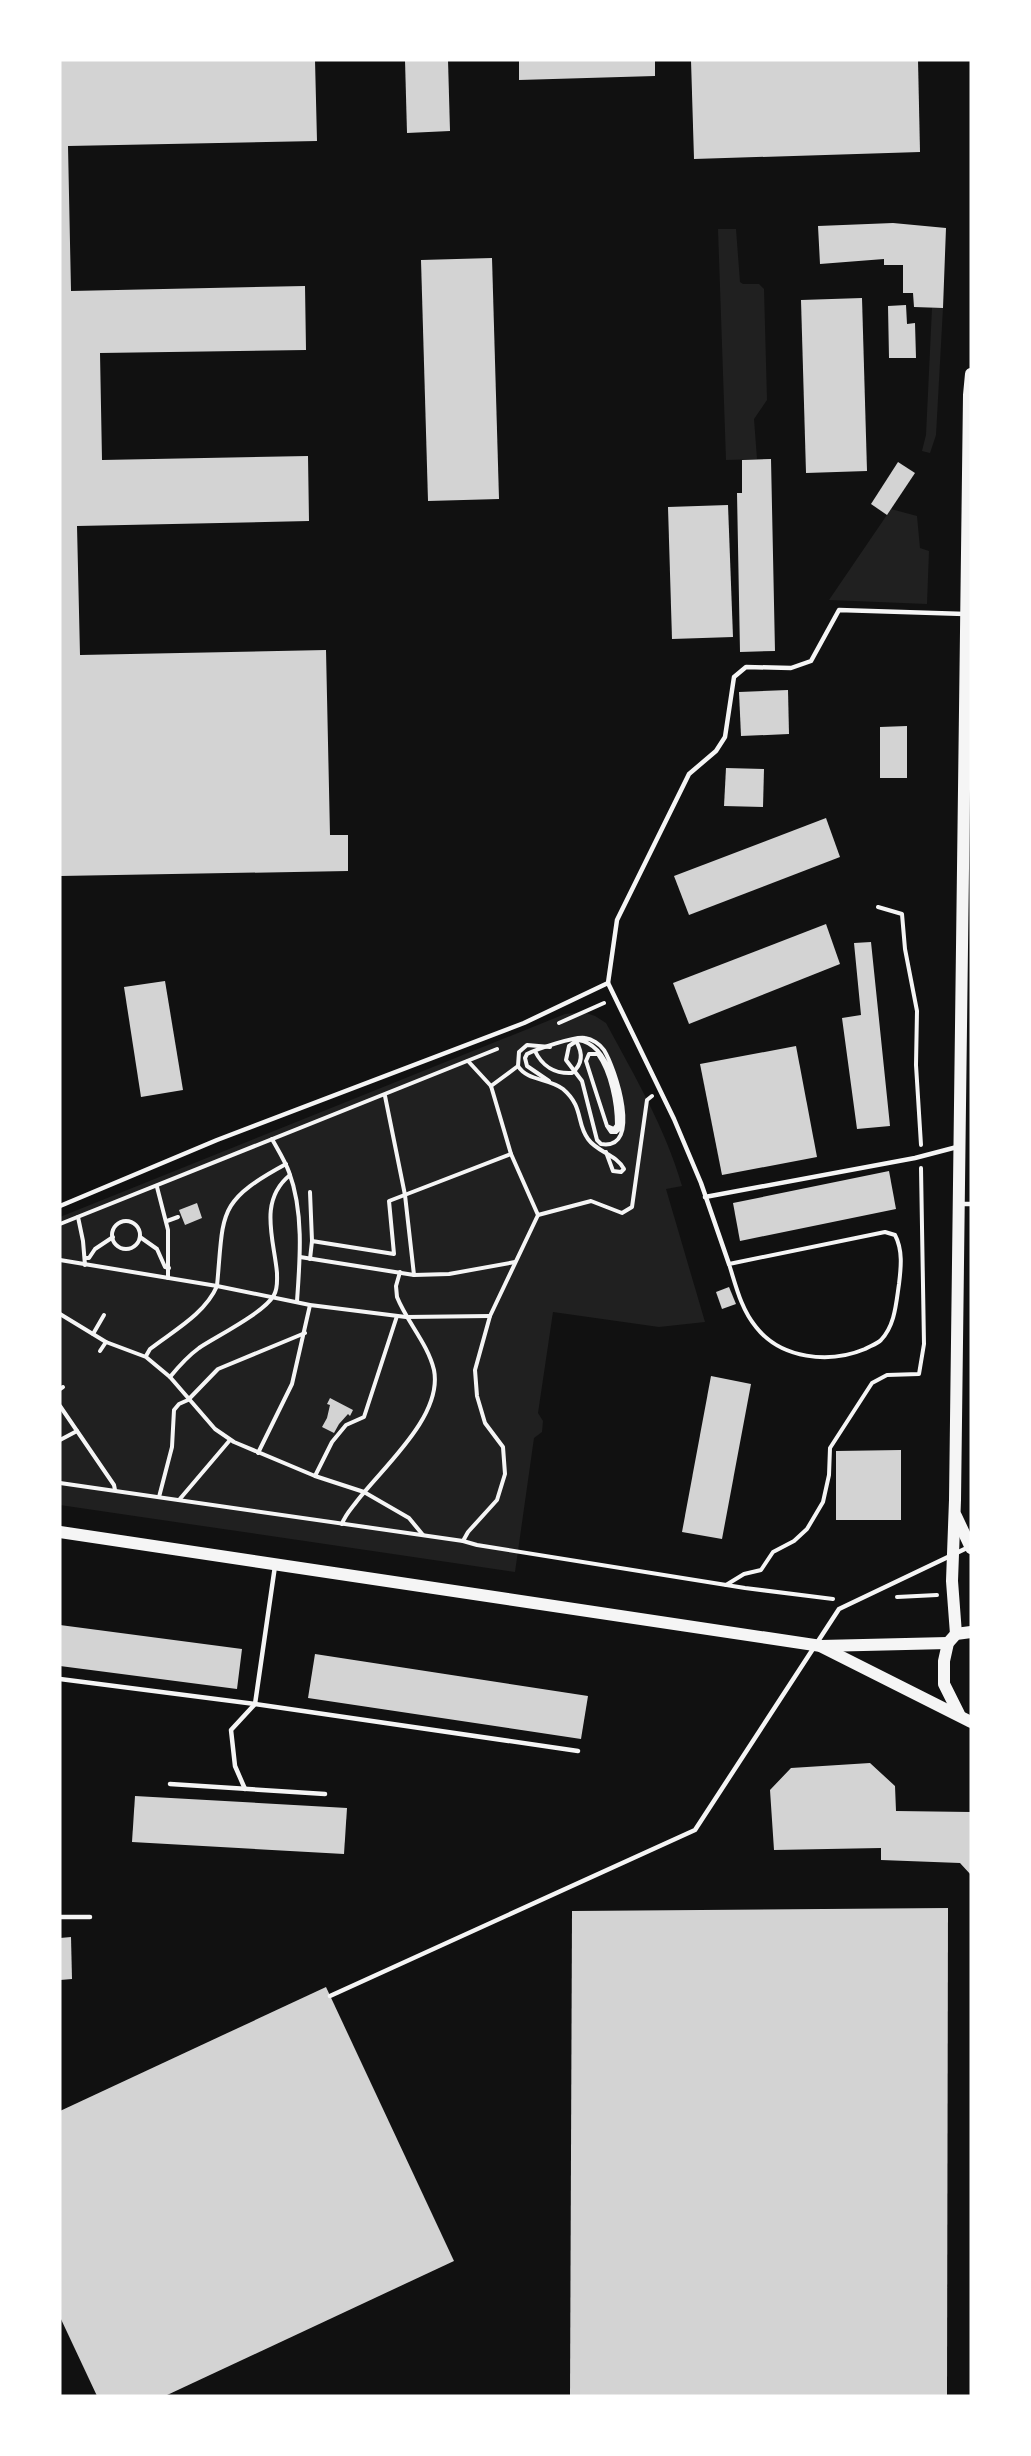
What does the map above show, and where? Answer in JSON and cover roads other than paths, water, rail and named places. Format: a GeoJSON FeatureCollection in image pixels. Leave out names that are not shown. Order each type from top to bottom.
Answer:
{"type":"FeatureCollection","features":[{"type":"Feature","properties":{"kind":"main road"},"geometry":{"type":"LineString","coordinates":[[959,1715],[944,1684],[944,1661],[952,1639],[965,1204],[960,1147],[971,374]]}},
{"type":"Feature","properties":{"kind":"main road"},"geometry":{"type":"LineString","coordinates":[[955,1514],[971,1547]]}},
{"type":"Feature","properties":{"kind":"main road"},"geometry":{"type":"LineString","coordinates":[[60,1532],[820,1646],[952,1639],[971,1632]]}},
{"type":"Feature","properties":{"kind":"main road"},"geometry":{"type":"LineString","coordinates":[[820,1646],[971,1722]]}},
{"type":"Feature","properties":{"kind":"lane"},"geometry":{"type":"LineString","coordinates":[[729,1264],[705,1197],[660,1090],[608,983],[617,920],[688,774],[716,751],[725,737],[734,677],[746,667],[791,668],[811,661],[839,610],[966,614]]}},
{"type":"Feature","properties":{"kind":"lane"},"geometry":{"type":"LineString","coordinates":[[60,1206],[218,1140],[524,1023],[608,983]]}},
{"type":"Feature","properties":{"kind":"lane"},"geometry":{"type":"LineString","coordinates":[[705,1197],[960,1147]]}},
{"type":"Feature","properties":{"kind":"lane"},"geometry":{"type":"LineString","coordinates":[[330,1996],[695,1830],[839,1609],[971,1547]]}},
{"type":"Feature","properties":{"kind":"lane"},"geometry":{"type":"LineString","coordinates":[[245,1789],[235,1766],[231,1730],[255,1704],[276,1563]]}},
{"type":"Feature","properties":{"kind":"lane"},"geometry":{"type":"LineString","coordinates":[[60,1679],[255,1704],[578,1751]]}},
{"type":"Feature","properties":{"kind":"lane"},"geometry":{"type":"LineString","coordinates":[[170,1784],[325,1794]]}},
{"type":"Feature","properties":{"kind":"lane"},"geometry":{"type":"LineString","coordinates":[[60,1917],[90,1917]]}}]}
